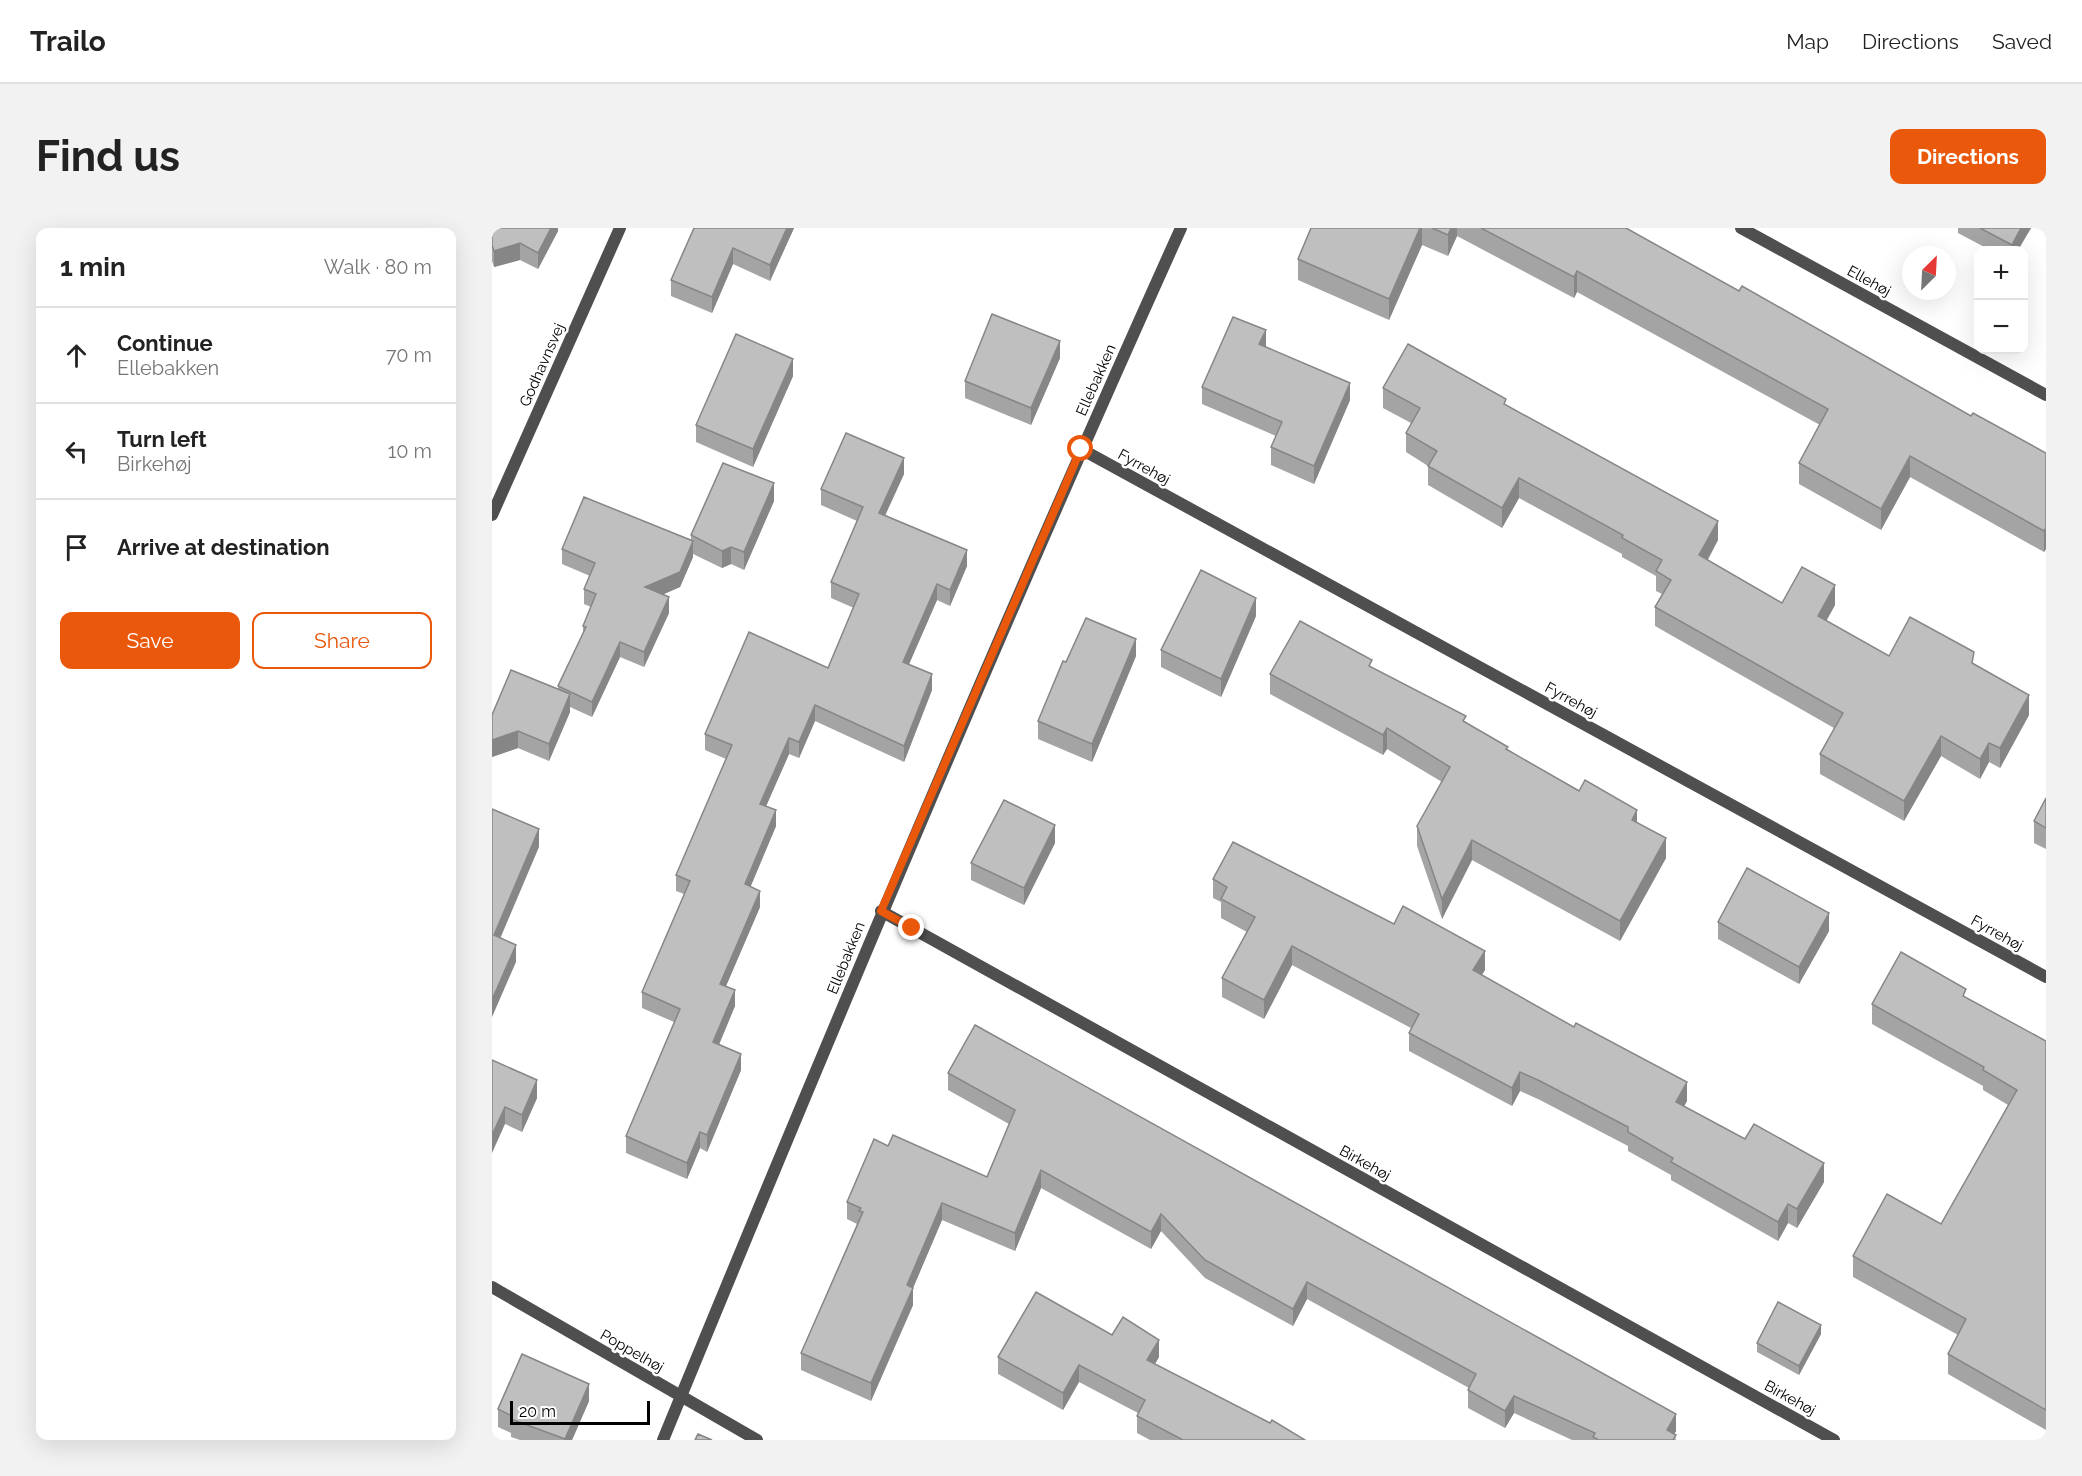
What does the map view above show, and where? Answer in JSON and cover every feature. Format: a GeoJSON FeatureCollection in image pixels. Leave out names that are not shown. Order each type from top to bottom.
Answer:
{"type":"FeatureCollection","features":[{"type":"Feature","properties":{"kind":"street","name":"Godhavnsvej"},"geometry":{"type":"LineString","coordinates":[[492,515],[620,228]]}},
{"type":"Feature","properties":{"kind":"street","name":"Ellebakken"},"geometry":{"type":"LineString","coordinates":[[663,1440],[881,911],[1081,449],[1181,228]]}},
{"type":"Feature","properties":{"kind":"street","name":"Ellehøj"},"geometry":{"type":"LineString","coordinates":[[1741,228],[2046,395]]}},
{"type":"Feature","properties":{"kind":"street","name":"Fyrrehøj"},"geometry":{"type":"LineString","coordinates":[[1081,449],[2046,977]]}},
{"type":"Feature","properties":{"kind":"street","name":"Birkehøj"},"geometry":{"type":"LineString","coordinates":[[881,911],[1834,1440]]}},
{"type":"Feature","properties":{"kind":"street","name":"Poppelhøj"},"geometry":{"type":"LineString","coordinates":[[492,1287],[757,1440]]}},
{"type":"Feature","properties":{"kind":"building"},"geometry":{"type":"Polygon","coordinates":[[[492,228],[551,228],[538,253],[520,243],[494,251],[492,228]]]}},
{"type":"Feature","properties":{"kind":"building"},"geometry":{"type":"Polygon","coordinates":[[[694,228],[787,228],[770,265],[733,248],[712,297],[671,280],[694,228]]]}},
{"type":"Feature","properties":{"kind":"building"},"geometry":{"type":"Polygon","coordinates":[[[1311,228],[1420,228],[1389,299],[1298,259],[1311,228]]]}},
{"type":"Feature","properties":{"kind":"building"},"geometry":{"type":"Polygon","coordinates":[[[1432,228],[1451,228],[1448,235],[1432,228]]]}},
{"type":"Feature","properties":{"kind":"building"},"geometry":{"type":"Polygon","coordinates":[[[1481,228],[1626,228],[1739,291],[1742,286],[1971,416],[1973,413],[2046,453],[2046,528],[2044,531],[1910,456],[1881,509],[1799,463],[1828,409],[1577,271],[1574,277],[1481,228]]]}},
{"type":"Feature","properties":{"kind":"building"},"geometry":{"type":"Polygon","coordinates":[[[1980,228],[2021,228],[2012,245],[1980,228]]]}},
{"type":"Feature","properties":{"kind":"building"},"geometry":{"type":"Polygon","coordinates":[[[992,314],[1060,341],[1031,408],[965,381],[992,314]]]}},
{"type":"Feature","properties":{"kind":"building"},"geometry":{"type":"Polygon","coordinates":[[[1233,317],[1266,330],[1259,344],[1350,383],[1314,466],[1271,447],[1282,422],[1202,387],[1233,317]]]}},
{"type":"Feature","properties":{"kind":"building"},"geometry":{"type":"Polygon","coordinates":[[[736,334],[793,359],[753,449],[696,425],[736,334]]]}},
{"type":"Feature","properties":{"kind":"building"},"geometry":{"type":"Polygon","coordinates":[[[1408,344],[1506,399],[1504,404],[1718,521],[1699,555],[1782,603],[1802,567],[1835,585],[1818,616],[1889,656],[1910,617],[1974,652],[1972,663],[2029,695],[2000,748],[1989,743],[1980,759],[1941,736],[1904,801],[1820,754],[1843,713],[1655,607],[1671,580],[1656,571],[1662,560],[1622,538],[1623,535],[1519,478],[1502,508],[1428,466],[1437,451],[1406,433],[1420,408],[1383,388],[1408,344]]]}},
{"type":"Feature","properties":{"kind":"building"},"geometry":{"type":"Polygon","coordinates":[[[846,433],[904,458],[879,513],[967,550],[950,590],[937,584],[903,662],[932,674],[904,746],[815,705],[799,742],[789,738],[760,804],[776,810],[745,884],[760,891],[720,984],[735,990],[713,1042],[741,1054],[707,1135],[700,1132],[687,1163],[626,1136],[680,1009],[642,992],[690,881],[676,875],[732,745],[705,734],[749,632],[828,668],[859,594],[831,582],[863,507],[821,489],[846,433]]]}},
{"type":"Feature","properties":{"kind":"building"},"geometry":{"type":"Polygon","coordinates":[[[723,463],[774,483],[744,552],[731,547],[722,551],[691,535],[723,463]]]}},
{"type":"Feature","properties":{"kind":"building"},"geometry":{"type":"Polygon","coordinates":[[[584,497],[693,541],[680,572],[645,587],[669,597],[644,652],[620,642],[592,702],[558,686],[586,627],[583,626],[596,594],[584,589],[595,563],[562,549],[584,497]]]}},
{"type":"Feature","properties":{"kind":"building"},"geometry":{"type":"Polygon","coordinates":[[[1201,570],[1256,598],[1221,679],[1161,650],[1201,570]]]}},
{"type":"Feature","properties":{"kind":"building"},"geometry":{"type":"Polygon","coordinates":[[[1086,618],[1136,639],[1092,744],[1038,721],[1063,661],[1066,662],[1086,618]]]}},
{"type":"Feature","properties":{"kind":"building"},"geometry":{"type":"Polygon","coordinates":[[[1300,621],[1372,660],[1369,666],[1466,716],[1463,721],[1579,791],[1585,780],[1637,810],[1632,820],[1666,838],[1620,921],[1472,840],[1442,899],[1417,826],[1450,767],[1387,728],[1383,735],[1270,674],[1300,621]]]}},
{"type":"Feature","properties":{"kind":"building"},"geometry":{"type":"Polygon","coordinates":[[[511,670],[570,694],[549,744],[518,731],[492,740],[492,715],[511,670]]]}},
{"type":"Feature","properties":{"kind":"building"},"geometry":{"type":"Polygon","coordinates":[[[2046,798],[2046,828],[2034,821],[2046,798]]]}},
{"type":"Feature","properties":{"kind":"building"},"geometry":{"type":"Polygon","coordinates":[[[1004,800],[1055,825],[1024,888],[971,863],[1004,800]]]}},
{"type":"Feature","properties":{"kind":"building"},"geometry":{"type":"Polygon","coordinates":[[[492,809],[539,829],[494,935],[516,945],[492,1000],[492,809]]]}},
{"type":"Feature","properties":{"kind":"building"},"geometry":{"type":"Polygon","coordinates":[[[1233,842],[1394,924],[1403,906],[1485,951],[1473,970],[1574,1027],[1576,1023],[1687,1082],[1676,1102],[1745,1139],[1754,1124],[1824,1163],[1797,1209],[1788,1204],[1778,1222],[1671,1162],[1673,1158],[1628,1132],[1628,1127],[1540,1081],[1520,1072],[1512,1088],[1409,1033],[1419,1014],[1292,946],[1264,1000],[1222,978],[1255,917],[1221,899],[1227,887],[1213,879],[1233,842]]]}},
{"type":"Feature","properties":{"kind":"building"},"geometry":{"type":"Polygon","coordinates":[[[1747,868],[1829,913],[1799,967],[1718,922],[1747,868]]]}},
{"type":"Feature","properties":{"kind":"building"},"geometry":{"type":"Polygon","coordinates":[[[1901,952],[1966,989],[1963,996],[2046,1041],[2046,1410],[1948,1354],[1966,1319],[1853,1256],[1887,1194],[1941,1224],[2017,1090],[1983,1070],[1984,1067],[1872,1004],[1901,952]]]}},
{"type":"Feature","properties":{"kind":"building"},"geometry":{"type":"Polygon","coordinates":[[[975,1025],[1676,1414],[1667,1430],[1676,1435],[1673,1440],[1597,1440],[1593,1437],[1595,1433],[1514,1396],[1505,1411],[1468,1390],[1476,1374],[1307,1282],[1293,1309],[1205,1260],[1161,1214],[1151,1232],[1041,1170],[1015,1233],[942,1203],[907,1285],[913,1288],[871,1383],[801,1353],[863,1212],[859,1211],[861,1208],[847,1202],[874,1139],[888,1146],[893,1135],[987,1177],[1015,1110],[948,1073],[975,1025]]]}},
{"type":"Feature","properties":{"kind":"building"},"geometry":{"type":"Polygon","coordinates":[[[492,1060],[537,1080],[522,1115],[505,1107],[492,1135],[492,1060]]]}},
{"type":"Feature","properties":{"kind":"building"},"geometry":{"type":"Polygon","coordinates":[[[1036,1292],[1112,1335],[1123,1317],[1159,1340],[1147,1360],[1270,1423],[1272,1420],[1305,1440],[1183,1440],[1137,1416],[1145,1400],[1079,1365],[1063,1393],[998,1357],[1036,1292]]]}},
{"type":"Feature","properties":{"kind":"building"},"geometry":{"type":"Polygon","coordinates":[[[1778,1302],[1821,1325],[1799,1366],[1757,1343],[1778,1302]]]}},
{"type":"Feature","properties":{"kind":"building"},"geometry":{"type":"Polygon","coordinates":[[[522,1354],[589,1384],[565,1439],[511,1419],[512,1416],[498,1409],[522,1354]]]}},
{"type":"Feature","properties":{"kind":"building"},"geometry":{"type":"Polygon","coordinates":[[[698,1434],[712,1440],[695,1440],[698,1434]]]}},
{"type":"Feature","properties":{"kind":"route"},"geometry":{"type":"LineString","coordinates":[[912,928],[881,911],[1081,449]]}}]}
